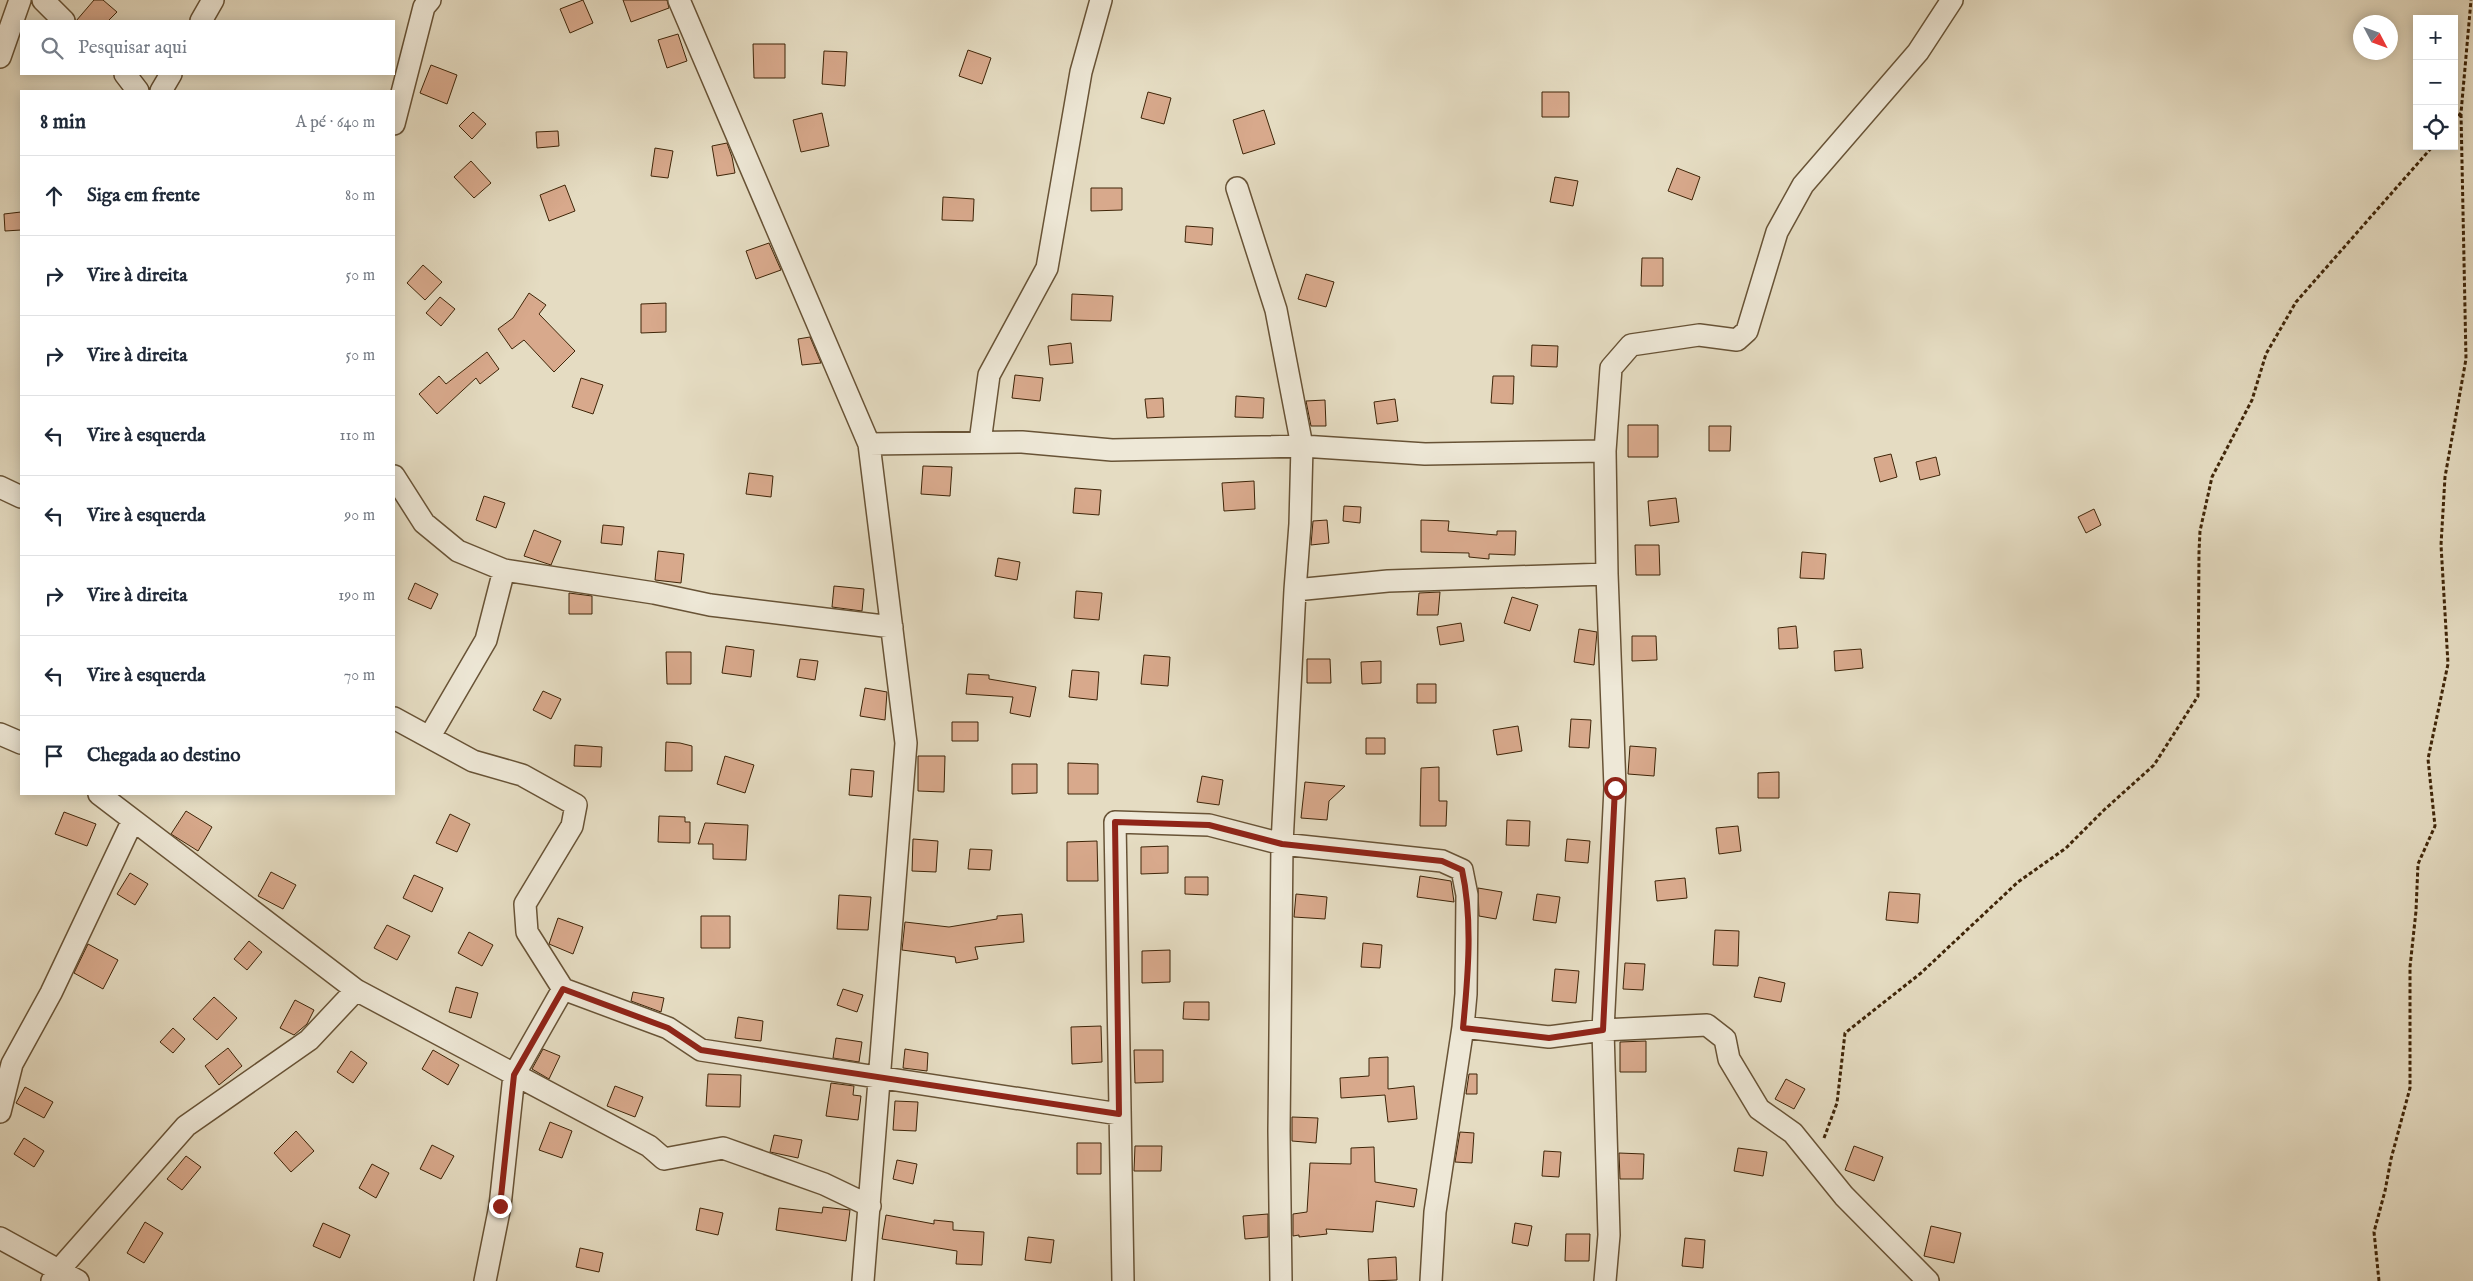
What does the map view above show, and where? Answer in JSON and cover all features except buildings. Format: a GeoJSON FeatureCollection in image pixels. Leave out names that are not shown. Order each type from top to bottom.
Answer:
{"type":"FeatureCollection","features":[{"type":"Feature","properties":{"kind":"street"},"geometry":{"type":"LineString","coordinates":[[0,57],[20,0]]}},
{"type":"Feature","properties":{"kind":"street"},"geometry":{"type":"LineString","coordinates":[[43,0],[63,20]]}},
{"type":"Feature","properties":{"kind":"street"},"geometry":{"type":"LineString","coordinates":[[202,20],[213,0]]}},
{"type":"Feature","properties":{"kind":"street"},"geometry":{"type":"LineString","coordinates":[[395,120],[424,7],[430,0]]}},
{"type":"Feature","properties":{"kind":"street"},"geometry":{"type":"LineString","coordinates":[[679,0],[869,444],[906,743],[863,1281]]}},
{"type":"Feature","properties":{"kind":"street"},"geometry":{"type":"LineString","coordinates":[[980,442],[989,375],[1047,268],[1081,72],[1101,0]]}},
{"type":"Feature","properties":{"kind":"street"},"geometry":{"type":"LineString","coordinates":[[1605,1281],[1609,1235],[1603,1030],[1615,788],[1607,574],[1605,451],[1611,368],[1631,345],[1699,335],[1737,340],[1747,331],[1777,232],[1803,185],[1918,52],[1952,0]]}},
{"type":"Feature","properties":{"kind":"street"},"geometry":{"type":"LineString","coordinates":[[126,75],[137,90]]}},
{"type":"Feature","properties":{"kind":"street"},"geometry":{"type":"LineString","coordinates":[[162,90],[170,75]]}},
{"type":"Feature","properties":{"kind":"street"},"geometry":{"type":"LineString","coordinates":[[1238,188],[1276,310],[1302,446],[1300,524],[1282,844],[1279,1131],[1281,1281]]}},
{"type":"Feature","properties":{"kind":"street"},"geometry":{"type":"LineString","coordinates":[[869,444],[1022,442],[1112,450],[1302,446],[1425,454],[1605,451]]}},
{"type":"Feature","properties":{"kind":"street"},"geometry":{"type":"LineString","coordinates":[[395,478],[424,524],[458,551],[504,570],[654,593],[710,605],[892,627]]}},
{"type":"Feature","properties":{"kind":"street"},"geometry":{"type":"LineString","coordinates":[[0,487],[20,497]]}},
{"type":"Feature","properties":{"kind":"street"},"geometry":{"type":"LineString","coordinates":[[430,736],[486,640],[504,570]]}},
{"type":"Feature","properties":{"kind":"street"},"geometry":{"type":"LineString","coordinates":[[1295,590],[1388,581],[1607,574]]}},
{"type":"Feature","properties":{"kind":"street"},"geometry":{"type":"LineString","coordinates":[[395,718],[473,761],[522,775],[576,805],[572,826],[525,904],[527,932],[563,989],[668,1028],[701,1050],[1119,1114]]}},
{"type":"Feature","properties":{"kind":"street"},"geometry":{"type":"LineString","coordinates":[[0,734],[20,743]]}},
{"type":"Feature","properties":{"kind":"street"},"geometry":{"type":"LineString","coordinates":[[100,795],[356,990],[649,1146],[664,1159],[723,1148],[824,1184],[870,1206]]}},
{"type":"Feature","properties":{"kind":"street"},"geometry":{"type":"LineString","coordinates":[[0,1112],[12,1064],[51,993],[133,820]]}},
{"type":"Feature","properties":{"kind":"street"},"geometry":{"type":"LineString","coordinates":[[1123,1281],[1115,822],[1209,825],[1282,844],[1442,861],[1462,870],[1467,895],[1466,994],[1463,1028],[1435,1212],[1431,1281]]}},
{"type":"Feature","properties":{"kind":"street"},"geometry":{"type":"LineString","coordinates":[[485,1281],[500,1206],[514,1075],[563,989]]}},
{"type":"Feature","properties":{"kind":"street"},"geometry":{"type":"LineString","coordinates":[[56,1275],[186,1126],[309,1040],[356,990]]}},
{"type":"Feature","properties":{"kind":"street"},"geometry":{"type":"LineString","coordinates":[[1463,1028],[1549,1038],[1603,1030],[1707,1025],[1725,1039],[1729,1059],[1759,1109],[1793,1133],[1844,1196],[1928,1281]]}},
{"type":"Feature","properties":{"kind":"street"},"geometry":{"type":"LineString","coordinates":[[0,1238],[56,1275],[78,1281]]}},
{"type":"Feature","properties":{"kind":"path"},"geometry":{"type":"LineString","coordinates":[[2379,1281],[2374,1232],[2385,1191],[2390,1159],[2410,1088],[2410,968],[2416,911],[2418,864],[2435,826],[2428,759],[2448,664],[2441,545],[2445,477],[2466,359],[2461,113],[2472,0]]}},
{"type":"Feature","properties":{"kind":"path"},"geometry":{"type":"LineString","coordinates":[[2458,116],[2461,113]]}},
{"type":"Feature","properties":{"kind":"path"},"geometry":{"type":"LineString","coordinates":[[1816,1160],[1837,1103],[1845,1033],[1921,974],[2018,882],[2066,848],[2104,810],[2154,765],[2198,696],[2200,531],[2212,477],[2252,400],[2266,354],[2296,302],[2429,150]]}},
{"type":"Feature","properties":{"kind":"route"},"geometry":{"type":"LineString","coordinates":[[500,1206],[514,1075],[563,989],[668,1028],[701,1050],[1119,1114],[1115,822],[1209,825],[1282,844],[1442,861],[1462,870],[1467,895],[1466,994],[1463,1028],[1549,1038],[1603,1030],[1615,788]]}}]}
